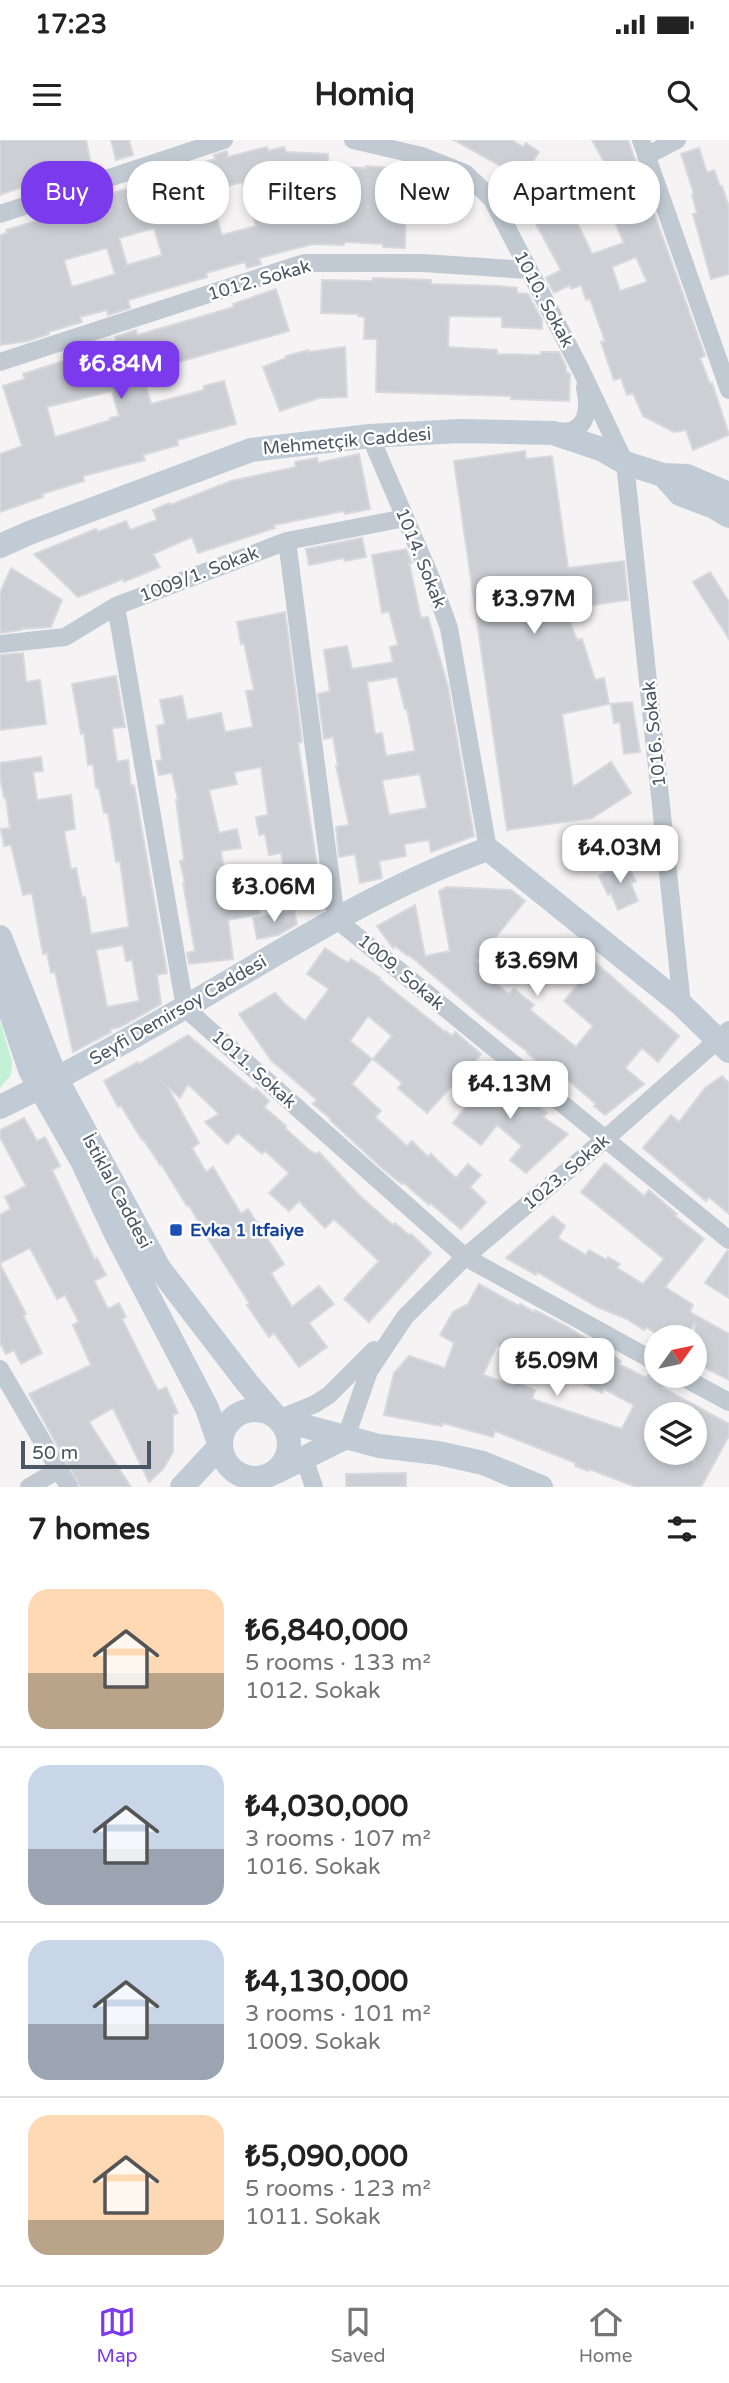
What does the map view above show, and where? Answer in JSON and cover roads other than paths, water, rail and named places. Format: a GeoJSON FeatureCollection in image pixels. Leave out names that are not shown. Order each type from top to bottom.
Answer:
{"type":"FeatureCollection","features":[{"type":"Feature","properties":{"kind":"main road","name":"Mehmetçik Caddesi"},"geometry":{"type":"LineString","coordinates":[[0,546],[251,450],[370,436],[459,431],[553,433],[601,449],[625,463],[663,475],[687,476],[726,489]]}},
{"type":"Feature","properties":{"kind":"main road","name":"Mehmetçik Caddesi"},"geometry":{"type":"LineString","coordinates":[[663,475],[680,494],[729,516]]}},
{"type":"Feature","properties":{"kind":"main road"},"geometry":{"type":"LineString","coordinates":[[488,849],[725,1041]]}},
{"type":"Feature","properties":{"kind":"main road","name":"Seyfi Demirsoy Caddesi"},"geometry":{"type":"LineString","coordinates":[[0,1107],[185,1008],[336,919],[440,866],[488,849]]}},
{"type":"Feature","properties":{"kind":"main road","name":"İstiklal Caddesi"},"geometry":{"type":"LineString","coordinates":[[0,937],[47,1083],[116,1234],[207,1408],[220,1446]]}},
{"type":"Feature","properties":{"kind":"main road","name":"İstiklal Caddesi"},"geometry":{"type":"LineString","coordinates":[[0,981],[30,1070],[47,1083],[159,1268],[278,1419]]}},
{"type":"Feature","properties":{"kind":"main road"},"geometry":{"type":"LineString","coordinates":[[257,1409],[269,1412],[278,1419],[289,1438],[289,1449],[285,1460],[269,1476],[248,1478],[229,1467],[220,1446],[226,1423],[246,1410],[257,1409]]}},
{"type":"Feature","properties":{"kind":"main road"},"geometry":{"type":"LineString","coordinates":[[278,1419],[379,1446],[438,1453],[483,1463],[541,1487]]}},
{"type":"Feature","properties":{"kind":"main road"},"geometry":{"type":"LineString","coordinates":[[232,1487],[269,1476],[346,1437]]}},
{"type":"Feature","properties":{"kind":"main road"},"geometry":{"type":"LineString","coordinates":[[182,1487],[220,1446]]}},
{"type":"Feature","properties":{"kind":"street"},"geometry":{"type":"LineString","coordinates":[[0,214],[224,140]]}},
{"type":"Feature","properties":{"kind":"street","name":"1010. Sokak"},"geometry":{"type":"LineString","coordinates":[[353,140],[378,143],[465,173],[492,199],[581,370],[625,463]]}},
{"type":"Feature","properties":{"kind":"street"},"geometry":{"type":"LineString","coordinates":[[677,140],[643,148],[729,390]]}},
{"type":"Feature","properties":{"kind":"street","name":"1012. Sokak"},"geometry":{"type":"LineString","coordinates":[[0,362],[304,264],[422,263],[528,270]]}},
{"type":"Feature","properties":{"kind":"street"},"geometry":{"type":"LineString","coordinates":[[553,433],[575,429],[584,419],[588,402],[581,370]]}},
{"type":"Feature","properties":{"kind":"street","name":"1014. Sokak"},"geometry":{"type":"LineString","coordinates":[[370,436],[449,628],[488,849]]}},
{"type":"Feature","properties":{"kind":"street","name":"1016. Sokak"},"geometry":{"type":"LineString","coordinates":[[625,463],[682,1005]]}},
{"type":"Feature","properties":{"kind":"street","name":"1009/1. Sokak"},"geometry":{"type":"LineString","coordinates":[[0,644],[65,636],[116,606],[287,541],[405,518]]}},
{"type":"Feature","properties":{"kind":"street"},"geometry":{"type":"LineString","coordinates":[[287,541],[336,919]]}},
{"type":"Feature","properties":{"kind":"street"},"geometry":{"type":"LineString","coordinates":[[116,606],[185,1008]]}},
{"type":"Feature","properties":{"kind":"street","name":"1009. Sokak"},"geometry":{"type":"LineString","coordinates":[[336,919],[729,1240]]}},
{"type":"Feature","properties":{"kind":"street","name":"1011. Sokak"},"geometry":{"type":"LineString","coordinates":[[185,1008],[465,1257],[644,1355]]}},
{"type":"Feature","properties":{"kind":"street","name":"1023. Sokak"},"geometry":{"type":"LineString","coordinates":[[278,1419],[316,1404],[329,1395],[465,1257],[725,1041]]}},
{"type":"Feature","properties":{"kind":"street","name":"1023. Sokak"},"geometry":{"type":"LineString","coordinates":[[346,1437],[369,1371],[405,1317]]}},
{"type":"Feature","properties":{"kind":"street"},"geometry":{"type":"LineString","coordinates":[[0,1369],[69,1487]]}},
{"type":"Feature","properties":{"kind":"street"},"geometry":{"type":"LineString","coordinates":[[703,1388],[729,1402]]}},
{"type":"Feature","properties":{"kind":"street"},"geometry":{"type":"LineString","coordinates":[[304,1458],[314,1487]]}},
{"type":"Feature","properties":{"kind":"street"},"geometry":{"type":"LineString","coordinates":[[29,1487],[58,1470]]}},
{"type":"Feature","properties":{"kind":"place","name":"Evka 1 Itfaiye"},"geometry":{"type":"Point","coordinates":[176,1230]}}]}
